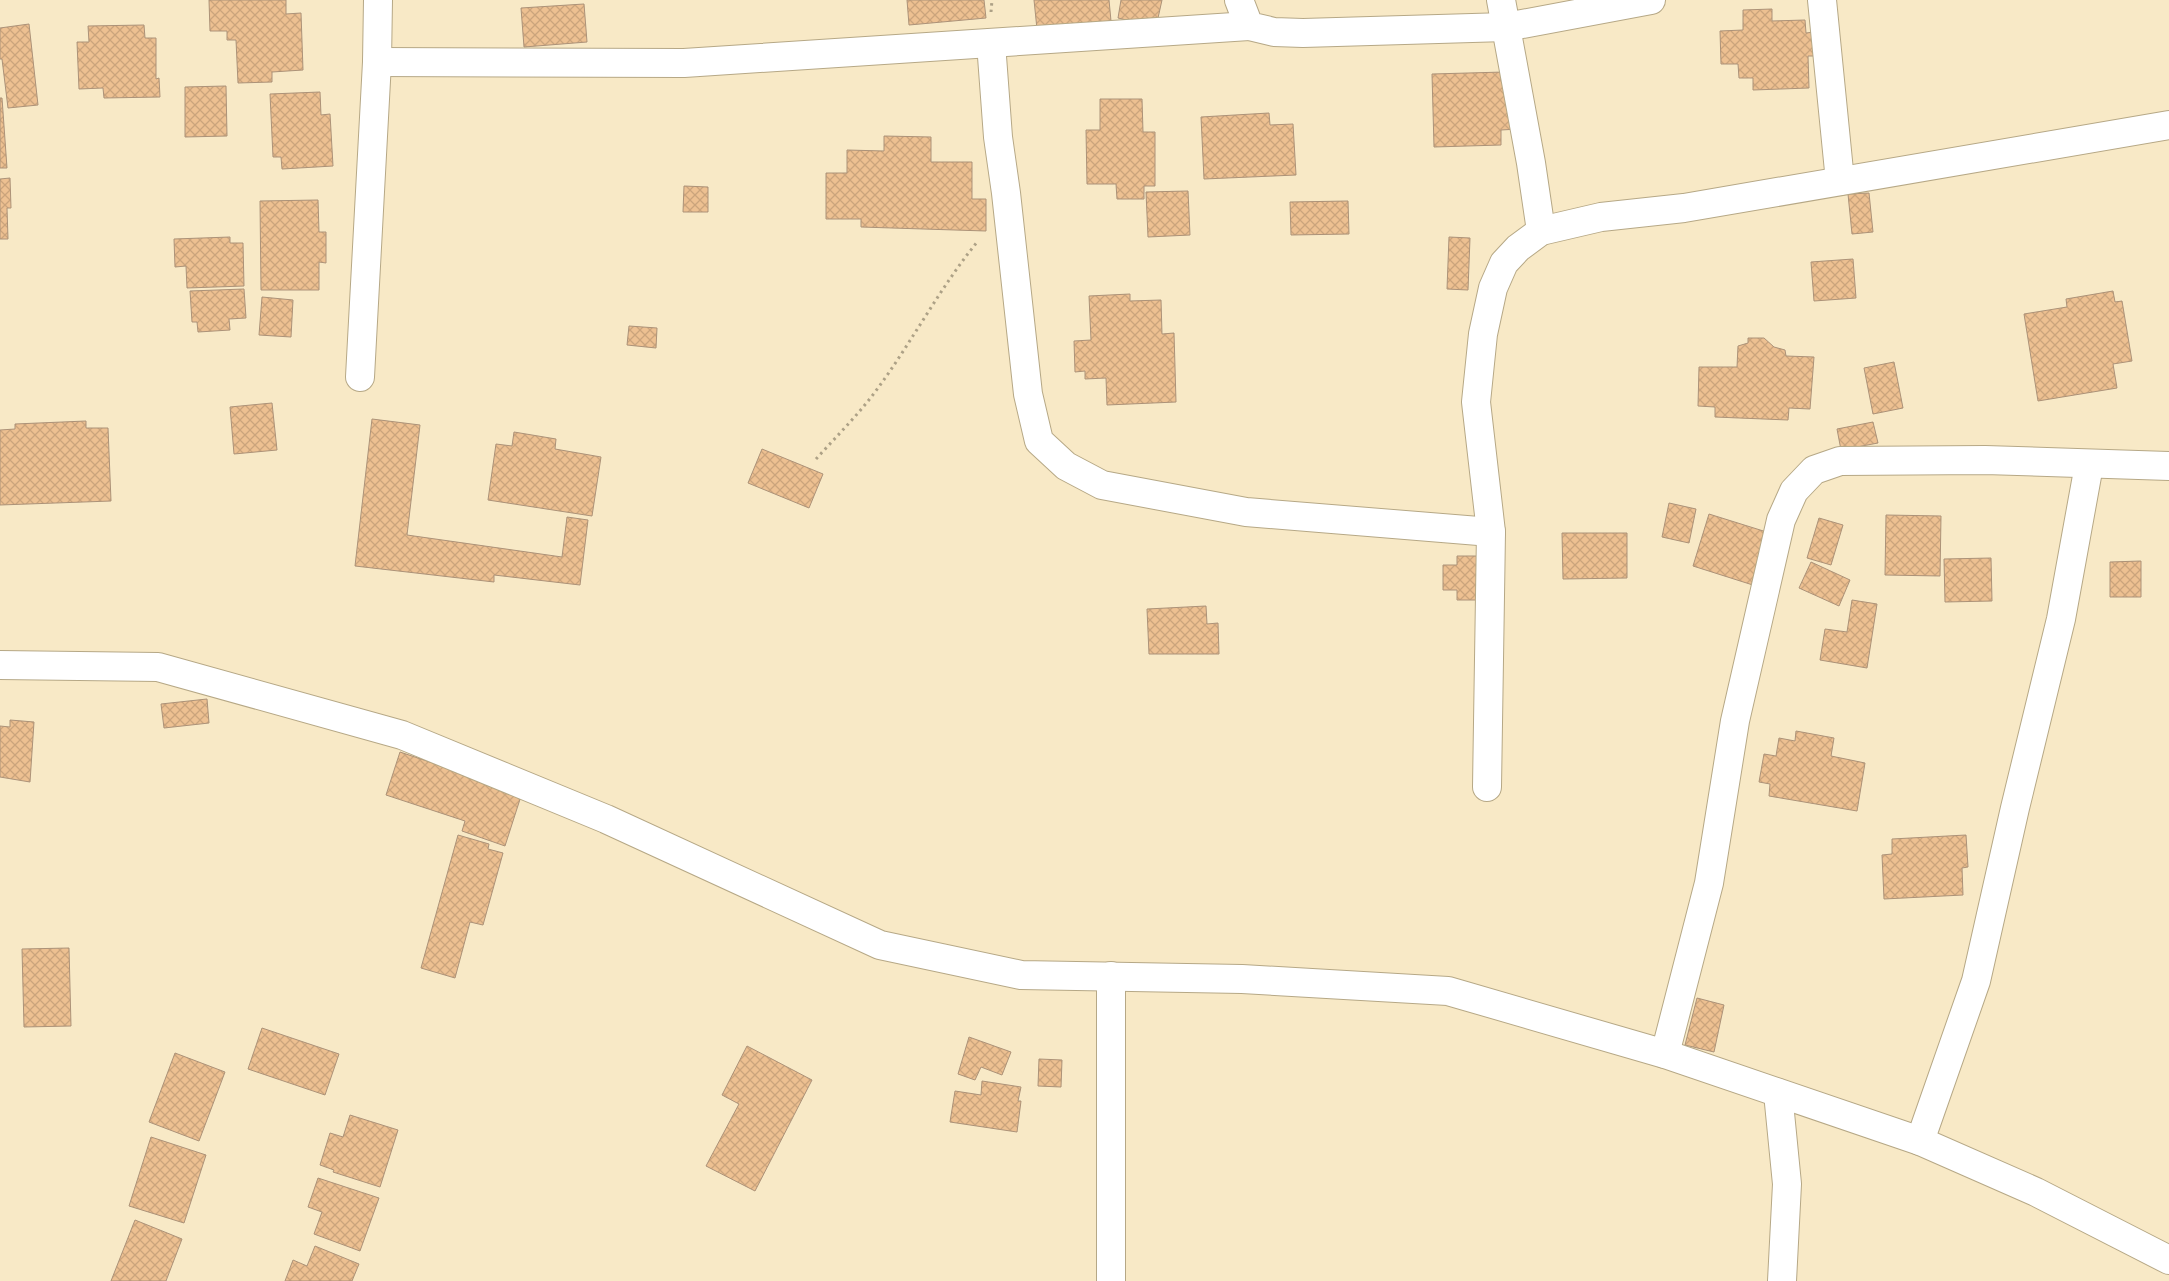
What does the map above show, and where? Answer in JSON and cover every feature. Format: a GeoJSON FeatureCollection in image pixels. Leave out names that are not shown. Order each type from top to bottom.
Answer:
{"type":"FeatureCollection","features":[{"type":"Feature","properties":{"kind":"street"},"geometry":{"type":"LineString","coordinates":[[360,377],[377,62],[378,0]]}},
{"type":"Feature","properties":{"kind":"street"},"geometry":{"type":"LineString","coordinates":[[1239,0],[1249,26]]}},
{"type":"Feature","properties":{"kind":"street"},"geometry":{"type":"LineString","coordinates":[[1501,0],[1541,231]]}},
{"type":"Feature","properties":{"kind":"street"},"geometry":{"type":"LineString","coordinates":[[377,62],[684,63],[1249,26],[1274,32],[1302,33],[1506,27],[1651,0]]}},
{"type":"Feature","properties":{"kind":"street"},"geometry":{"type":"LineString","coordinates":[[1822,0],[1840,181]]}},
{"type":"Feature","properties":{"kind":"street"},"geometry":{"type":"LineString","coordinates":[[991,43],[998,137],[1028,394],[1039,441],[1066,466],[1102,485],[1246,512],[1491,532]]}},
{"type":"Feature","properties":{"kind":"street"},"geometry":{"type":"LineString","coordinates":[[1487,787],[1491,532],[1476,402],[1483,334],[1493,288],[1504,263],[1524,243],[1541,231],[1601,217],[1684,208],[2169,125]]}},
{"type":"Feature","properties":{"kind":"street"},"geometry":{"type":"LineString","coordinates":[[1665,1054],[1709,883],[1735,721],[1781,520],[1794,491],[1814,470],[1840,461],[1985,460],[2169,466]]}},
{"type":"Feature","properties":{"kind":"street"},"geometry":{"type":"LineString","coordinates":[[1920,1141],[1976,981],[2061,619],[2089,464]]}},
{"type":"Feature","properties":{"kind":"street"},"geometry":{"type":"LineString","coordinates":[[0,665],[158,667],[402,735],[606,819],[880,945],[1021,975],[1242,979],[1448,991],[1665,1054],[1920,1141],[2036,1192],[2169,1260]]}},
{"type":"Feature","properties":{"kind":"street"},"geometry":{"type":"LineString","coordinates":[[1111,976],[1111,1281]]}},
{"type":"Feature","properties":{"kind":"street"},"geometry":{"type":"LineString","coordinates":[[1778,1093],[1786,1184],[1782,1281]]}},
{"type":"Feature","properties":{"kind":"path"},"geometry":{"type":"LineString","coordinates":[[816,459],[872,396],[917,331],[956,268],[981,236]]}},
{"type":"Feature","properties":{"kind":"building"},"geometry":{"type":"Polygon","coordinates":[[[209,0],[286,0],[286,14],[301,13],[303,70],[272,72],[272,82],[238,83],[236,40],[227,40],[227,31],[210,31],[209,0]]]}},
{"type":"Feature","properties":{"kind":"building"},"geometry":{"type":"Polygon","coordinates":[[[907,0],[984,0],[986,18],[909,25],[907,0]]]}},
{"type":"Feature","properties":{"kind":"building"},"geometry":{"type":"Polygon","coordinates":[[[1034,0],[1109,0],[1111,21],[1037,29],[1034,0]]]}},
{"type":"Feature","properties":{"kind":"building"},"geometry":{"type":"Polygon","coordinates":[[[1121,0],[1162,0],[1156,27],[1118,18],[1121,0]]]}},
{"type":"Feature","properties":{"kind":"building"},"geometry":{"type":"Polygon","coordinates":[[[584,4],[587,42],[524,47],[521,8],[584,4]]]}},
{"type":"Feature","properties":{"kind":"building"},"geometry":{"type":"Polygon","coordinates":[[[1772,9],[1772,21],[1805,20],[1806,33],[1814,32],[1814,56],[1808,56],[1809,88],[1753,90],[1753,78],[1739,78],[1738,64],[1721,64],[1720,31],[1743,30],[1743,10],[1772,9]]]}},
{"type":"Feature","properties":{"kind":"building"},"geometry":{"type":"Polygon","coordinates":[[[29,24],[38,105],[8,108],[2,59],[0,59],[0,28],[29,24]]]}},
{"type":"Feature","properties":{"kind":"building"},"geometry":{"type":"Polygon","coordinates":[[[144,25],[145,38],[156,38],[156,79],[159,78],[160,97],[104,98],[103,88],[79,89],[77,42],[89,42],[88,26],[144,25]]]}},
{"type":"Feature","properties":{"kind":"building"},"geometry":{"type":"Polygon","coordinates":[[[1504,72],[1504,92],[1517,92],[1518,129],[1501,130],[1501,145],[1434,147],[1432,74],[1504,72]]]}},
{"type":"Feature","properties":{"kind":"building"},"geometry":{"type":"Polygon","coordinates":[[[226,86],[227,136],[185,137],[185,87],[226,86]]]}},
{"type":"Feature","properties":{"kind":"building"},"geometry":{"type":"Polygon","coordinates":[[[320,92],[321,115],[330,114],[333,166],[282,169],[281,157],[273,157],[270,94],[320,92]]]}},
{"type":"Feature","properties":{"kind":"building"},"geometry":{"type":"Polygon","coordinates":[[[0,98],[2,98],[7,168],[0,168],[0,98]]]}},
{"type":"Feature","properties":{"kind":"building"},"geometry":{"type":"Polygon","coordinates":[[[1100,99],[1142,99],[1143,132],[1155,132],[1155,186],[1144,186],[1144,199],[1117,199],[1116,184],[1087,184],[1086,130],[1100,130],[1100,99]]]}},
{"type":"Feature","properties":{"kind":"building"},"geometry":{"type":"Polygon","coordinates":[[[1269,113],[1270,125],[1293,124],[1296,175],[1204,179],[1201,117],[1269,113]]]}},
{"type":"Feature","properties":{"kind":"building"},"geometry":{"type":"Polygon","coordinates":[[[884,136],[931,137],[931,162],[972,162],[972,199],[986,199],[986,231],[861,227],[861,219],[826,219],[826,173],[847,173],[847,150],[884,151],[884,136]]]}},
{"type":"Feature","properties":{"kind":"building"},"geometry":{"type":"Polygon","coordinates":[[[10,178],[11,208],[7,208],[8,239],[0,239],[0,179],[10,178]]]}},
{"type":"Feature","properties":{"kind":"building"},"geometry":{"type":"Polygon","coordinates":[[[684,186],[708,187],[708,212],[683,212],[684,186]]]}},
{"type":"Feature","properties":{"kind":"building"},"geometry":{"type":"Polygon","coordinates":[[[1188,191],[1190,235],[1148,237],[1146,192],[1188,191]]]}},
{"type":"Feature","properties":{"kind":"building"},"geometry":{"type":"Polygon","coordinates":[[[1869,193],[1873,232],[1852,234],[1848,194],[1869,193]]]}},
{"type":"Feature","properties":{"kind":"building"},"geometry":{"type":"Polygon","coordinates":[[[318,200],[319,232],[326,232],[326,263],[319,262],[319,290],[261,290],[260,201],[318,200]]]}},
{"type":"Feature","properties":{"kind":"building"},"geometry":{"type":"Polygon","coordinates":[[[1348,201],[1349,234],[1291,235],[1290,202],[1348,201]]]}},
{"type":"Feature","properties":{"kind":"building"},"geometry":{"type":"Polygon","coordinates":[[[230,237],[230,243],[243,243],[244,286],[187,288],[186,266],[175,267],[174,239],[230,237]]]}},
{"type":"Feature","properties":{"kind":"building"},"geometry":{"type":"Polygon","coordinates":[[[1449,237],[1470,238],[1468,290],[1447,289],[1449,237]]]}},
{"type":"Feature","properties":{"kind":"building"},"geometry":{"type":"Polygon","coordinates":[[[1853,259],[1856,298],[1814,301],[1811,262],[1853,259]]]}},
{"type":"Feature","properties":{"kind":"building"},"geometry":{"type":"Polygon","coordinates":[[[244,289],[246,318],[229,319],[230,330],[198,332],[197,322],[192,322],[190,291],[244,289]]]}},
{"type":"Feature","properties":{"kind":"building"},"geometry":{"type":"Polygon","coordinates":[[[2113,291],[2115,302],[2122,301],[2132,361],[2113,364],[2117,388],[2038,401],[2024,314],[2067,307],[2066,299],[2113,291]]]}},
{"type":"Feature","properties":{"kind":"building"},"geometry":{"type":"Polygon","coordinates":[[[1130,294],[1130,301],[1161,300],[1162,334],[1174,333],[1176,402],[1107,405],[1106,378],[1085,379],[1085,371],[1075,372],[1074,341],[1091,340],[1089,296],[1130,294]]]}},
{"type":"Feature","properties":{"kind":"building"},"geometry":{"type":"Polygon","coordinates":[[[262,297],[293,300],[291,337],[259,335],[262,297]]]}},
{"type":"Feature","properties":{"kind":"building"},"geometry":{"type":"Polygon","coordinates":[[[629,326],[657,328],[656,348],[627,345],[629,326]]]}},
{"type":"Feature","properties":{"kind":"building"},"geometry":{"type":"Polygon","coordinates":[[[1748,338],[1764,338],[1774,347],[1785,350],[1786,356],[1814,357],[1810,409],[1789,408],[1788,420],[1715,417],[1715,407],[1698,406],[1699,367],[1737,367],[1738,346],[1748,343],[1748,338]]]}},
{"type":"Feature","properties":{"kind":"building"},"geometry":{"type":"Polygon","coordinates":[[[1894,362],[1903,408],[1873,414],[1864,368],[1894,362]]]}},
{"type":"Feature","properties":{"kind":"building"},"geometry":{"type":"Polygon","coordinates":[[[272,403],[277,450],[234,454],[230,407],[272,403]]]}},
{"type":"Feature","properties":{"kind":"building"},"geometry":{"type":"Polygon","coordinates":[[[372,419],[420,425],[407,535],[562,557],[567,517],[588,520],[580,585],[494,575],[494,582],[355,566],[372,419]]]}},
{"type":"Feature","properties":{"kind":"building"},"geometry":{"type":"Polygon","coordinates":[[[86,421],[86,428],[108,428],[111,501],[0,505],[0,430],[15,429],[15,424],[86,421]]]}},
{"type":"Feature","properties":{"kind":"building"},"geometry":{"type":"Polygon","coordinates":[[[1873,422],[1878,443],[1841,450],[1837,429],[1873,422]]]}},
{"type":"Feature","properties":{"kind":"building"},"geometry":{"type":"Polygon","coordinates":[[[514,432],[556,439],[555,449],[601,457],[592,516],[488,500],[496,444],[512,446],[514,432]]]}},
{"type":"Feature","properties":{"kind":"building"},"geometry":{"type":"Polygon","coordinates":[[[762,449],[823,474],[809,508],[748,483],[762,449]]]}},
{"type":"Feature","properties":{"kind":"building"},"geometry":{"type":"Polygon","coordinates":[[[1669,503],[1696,509],[1689,543],[1662,537],[1669,503]]]}},
{"type":"Feature","properties":{"kind":"building"},"geometry":{"type":"Polygon","coordinates":[[[1709,514],[1773,534],[1756,586],[1693,566],[1709,514]]]}},
{"type":"Feature","properties":{"kind":"building"},"geometry":{"type":"Polygon","coordinates":[[[1886,515],[1941,516],[1940,576],[1885,575],[1886,515]]]}},
{"type":"Feature","properties":{"kind":"building"},"geometry":{"type":"Polygon","coordinates":[[[1819,518],[1843,525],[1831,565],[1807,558],[1819,518]]]}},
{"type":"Feature","properties":{"kind":"building"},"geometry":{"type":"Polygon","coordinates":[[[1562,533],[1627,533],[1627,578],[1563,579],[1562,533]]]}},
{"type":"Feature","properties":{"kind":"building"},"geometry":{"type":"Polygon","coordinates":[[[1457,556],[1482,556],[1481,600],[1457,600],[1457,590],[1443,590],[1443,565],[1457,565],[1457,556]]]}},
{"type":"Feature","properties":{"kind":"building"},"geometry":{"type":"Polygon","coordinates":[[[1991,558],[1992,601],[1945,602],[1944,559],[1991,558]]]}},
{"type":"Feature","properties":{"kind":"building"},"geometry":{"type":"Polygon","coordinates":[[[2141,561],[2141,597],[2110,597],[2110,562],[2141,561]]]}},
{"type":"Feature","properties":{"kind":"building"},"geometry":{"type":"Polygon","coordinates":[[[1811,562],[1850,580],[1839,606],[1799,588],[1811,562]]]}},
{"type":"Feature","properties":{"kind":"building"},"geometry":{"type":"Polygon","coordinates":[[[1852,600],[1877,604],[1867,668],[1820,660],[1825,629],[1847,632],[1852,600]]]}},
{"type":"Feature","properties":{"kind":"building"},"geometry":{"type":"Polygon","coordinates":[[[1206,606],[1207,624],[1218,623],[1219,654],[1149,654],[1147,609],[1206,606]]]}},
{"type":"Feature","properties":{"kind":"building"},"geometry":{"type":"Polygon","coordinates":[[[207,699],[209,723],[164,728],[161,704],[207,699]]]}},
{"type":"Feature","properties":{"kind":"building"},"geometry":{"type":"Polygon","coordinates":[[[10,720],[34,722],[30,782],[0,777],[0,726],[10,727],[10,720]]]}},
{"type":"Feature","properties":{"kind":"building"},"geometry":{"type":"Polygon","coordinates":[[[1796,731],[1834,738],[1831,756],[1865,763],[1857,811],[1769,796],[1770,784],[1759,782],[1764,754],[1776,756],[1779,738],[1795,741],[1796,731]]]}},
{"type":"Feature","properties":{"kind":"building"},"geometry":{"type":"Polygon","coordinates":[[[400,752],[522,793],[505,846],[462,831],[465,821],[386,795],[400,752]]]}},
{"type":"Feature","properties":{"kind":"building"},"geometry":{"type":"Polygon","coordinates":[[[458,835],[489,844],[488,849],[503,853],[483,925],[470,922],[455,978],[421,968],[458,835]]]}},
{"type":"Feature","properties":{"kind":"building"},"geometry":{"type":"Polygon","coordinates":[[[1966,835],[1968,867],[1962,868],[1963,895],[1884,899],[1882,855],[1892,854],[1892,839],[1966,835]]]}},
{"type":"Feature","properties":{"kind":"building"},"geometry":{"type":"Polygon","coordinates":[[[69,948],[71,1026],[24,1027],[22,949],[69,948]]]}},
{"type":"Feature","properties":{"kind":"building"},"geometry":{"type":"Polygon","coordinates":[[[1697,998],[1724,1005],[1714,1052],[1685,1045],[1697,998]]]}},
{"type":"Feature","properties":{"kind":"building"},"geometry":{"type":"Polygon","coordinates":[[[262,1028],[339,1054],[325,1095],[248,1069],[262,1028]]]}},
{"type":"Feature","properties":{"kind":"building"},"geometry":{"type":"Polygon","coordinates":[[[969,1037],[1011,1052],[1002,1075],[981,1067],[975,1080],[958,1074],[969,1037]]]}},
{"type":"Feature","properties":{"kind":"building"},"geometry":{"type":"Polygon","coordinates":[[[747,1046],[812,1080],[755,1191],[706,1166],[739,1104],[722,1095],[747,1046]]]}},
{"type":"Feature","properties":{"kind":"building"},"geometry":{"type":"Polygon","coordinates":[[[175,1053],[225,1072],[199,1141],[149,1122],[175,1053]]]}},
{"type":"Feature","properties":{"kind":"building"},"geometry":{"type":"Polygon","coordinates":[[[1039,1059],[1062,1060],[1061,1087],[1038,1086],[1039,1059]]]}},
{"type":"Feature","properties":{"kind":"building"},"geometry":{"type":"Polygon","coordinates":[[[982,1081],[1021,1087],[1018,1101],[1021,1101],[1017,1132],[950,1122],[955,1091],[981,1095],[982,1081]]]}},
{"type":"Feature","properties":{"kind":"building"},"geometry":{"type":"Polygon","coordinates":[[[350,1115],[398,1130],[380,1187],[333,1172],[334,1170],[320,1165],[330,1133],[343,1137],[350,1115]]]}},
{"type":"Feature","properties":{"kind":"building"},"geometry":{"type":"Polygon","coordinates":[[[151,1137],[206,1155],[184,1223],[129,1206],[151,1137]]]}},
{"type":"Feature","properties":{"kind":"building"},"geometry":{"type":"Polygon","coordinates":[[[318,1178],[379,1198],[360,1251],[314,1234],[322,1212],[308,1207],[318,1178]]]}},
{"type":"Feature","properties":{"kind":"building"},"geometry":{"type":"Polygon","coordinates":[[[135,1220],[182,1239],[166,1281],[111,1281],[135,1220]]]}},
{"type":"Feature","properties":{"kind":"building"},"geometry":{"type":"Polygon","coordinates":[[[315,1246],[359,1264],[352,1281],[285,1281],[293,1260],[307,1266],[315,1246]]]}}]}
